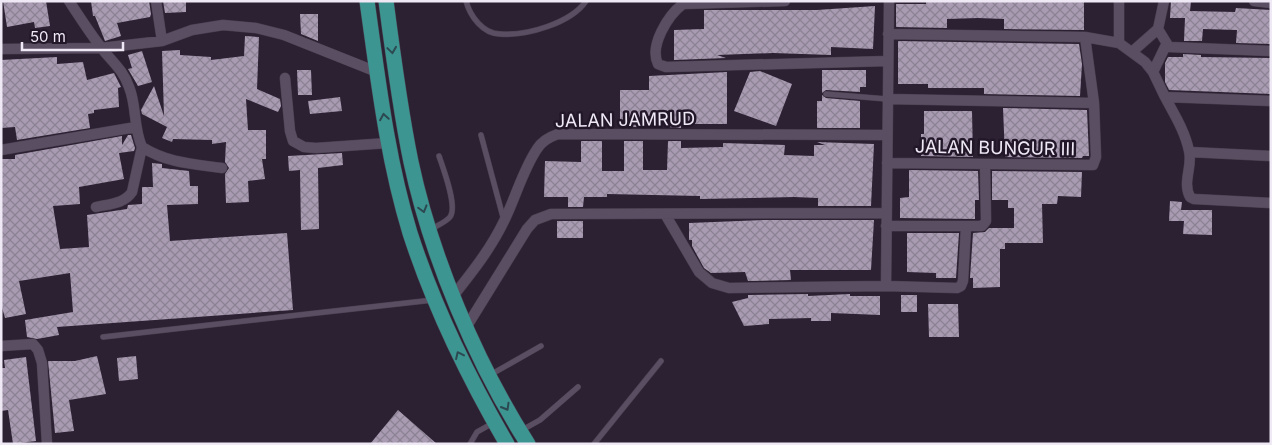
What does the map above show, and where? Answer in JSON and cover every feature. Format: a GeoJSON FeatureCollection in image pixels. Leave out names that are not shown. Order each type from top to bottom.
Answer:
{"type":"FeatureCollection","features":[{"type":"Feature","properties":{"kind":"highway"},"geometry":{"type":"LineString","coordinates":[[367,1],[388,143],[410,232],[435,300],[463,364],[507,444]]}},
{"type":"Feature","properties":{"kind":"highway"},"geometry":{"type":"LineString","coordinates":[[386,1],[411,162],[430,230],[454,295],[489,376],[524,438]]}},
{"type":"Feature","properties":{"kind":"street"},"geometry":{"type":"LineString","coordinates":[[69,1],[101,48],[118,65],[129,86],[135,106],[136,128],[142,147],[132,192],[128,198],[118,203],[96,207]]}},
{"type":"Feature","properties":{"kind":"street"},"geometry":{"type":"LineString","coordinates":[[156,1],[162,41]]}},
{"type":"Feature","properties":{"kind":"street"},"geometry":{"type":"LineString","coordinates":[[785,1],[682,4],[674,11],[655,48],[655,58],[658,64],[666,67],[888,61]]}},
{"type":"Feature","properties":{"kind":"street"},"geometry":{"type":"LineString","coordinates":[[886,286],[889,1]]}},
{"type":"Feature","properties":{"kind":"street"},"geometry":{"type":"LineString","coordinates":[[1119,1],[1120,43]]}},
{"type":"Feature","properties":{"kind":"street"},"geometry":{"type":"LineString","coordinates":[[1133,51],[1158,29],[1164,1]]}},
{"type":"Feature","properties":{"kind":"street"},"geometry":{"type":"LineString","coordinates":[[1254,1],[1271,2]]}},
{"type":"Feature","properties":{"kind":"street"},"geometry":{"type":"LineString","coordinates":[[1,49],[101,48],[162,41],[192,30],[223,25],[256,28],[284,35],[377,72]]}},
{"type":"Feature","properties":{"kind":"street"},"geometry":{"type":"LineString","coordinates":[[1158,29],[1166,45],[1169,47],[1271,52]]}},
{"type":"Feature","properties":{"kind":"street"},"geometry":{"type":"LineString","coordinates":[[888,34],[1085,37],[1120,43],[1133,51],[1153,72],[1180,126],[1190,152],[1186,184],[1190,197],[1194,199],[1271,203]]}},
{"type":"Feature","properties":{"kind":"street","name":"JALAN BUNGUR III"},"geometry":{"type":"LineString","coordinates":[[887,163],[1093,165],[1096,157],[1094,103],[1085,37]]}},
{"type":"Feature","properties":{"kind":"street"},"geometry":{"type":"LineString","coordinates":[[1153,72],[1166,45]]}},
{"type":"Feature","properties":{"kind":"street"},"geometry":{"type":"LineString","coordinates":[[284,78],[290,131],[294,141],[304,147],[316,148],[388,143]]}},
{"type":"Feature","properties":{"kind":"street"},"geometry":{"type":"LineString","coordinates":[[1165,97],[1271,101]]}},
{"type":"Feature","properties":{"kind":"street"},"geometry":{"type":"LineString","coordinates":[[888,99],[1094,103]]}},
{"type":"Feature","properties":{"kind":"street"},"geometry":{"type":"LineString","coordinates":[[1,150],[136,128]]}},
{"type":"Feature","properties":{"kind":"street","name":"JALAN JAMRUD"},"geometry":{"type":"LineString","coordinates":[[454,295],[483,258],[504,220],[537,148],[546,138],[558,134],[888,135]]}},
{"type":"Feature","properties":{"kind":"street"},"geometry":{"type":"LineString","coordinates":[[142,147],[155,156],[172,162],[222,168]]}},
{"type":"Feature","properties":{"kind":"street"},"geometry":{"type":"LineString","coordinates":[[1190,152],[1271,156]]}},
{"type":"Feature","properties":{"kind":"street"},"geometry":{"type":"LineString","coordinates":[[886,226],[982,226],[986,221],[985,165]]}},
{"type":"Feature","properties":{"kind":"street"},"geometry":{"type":"LineString","coordinates":[[467,326],[526,229],[535,220],[551,214],[886,213]]}},
{"type":"Feature","properties":{"kind":"street"},"geometry":{"type":"LineString","coordinates":[[665,214],[699,272],[712,283],[729,288],[886,286],[957,288],[961,286],[966,227]]}},
{"type":"Feature","properties":{"kind":"street"},"geometry":{"type":"LineString","coordinates":[[1,346],[33,344],[38,350],[42,362],[47,444]]}},
{"type":"Feature","properties":{"kind":"lane"},"geometry":{"type":"LineString","coordinates":[[466,1],[468,12],[482,27],[499,34],[539,28],[564,21],[581,8],[586,1]]}},
{"type":"Feature","properties":{"kind":"lane"},"geometry":{"type":"LineString","coordinates":[[826,94],[888,99]]}},
{"type":"Feature","properties":{"kind":"lane"},"geometry":{"type":"LineString","coordinates":[[481,135],[504,220]]}},
{"type":"Feature","properties":{"kind":"lane"},"geometry":{"type":"LineString","coordinates":[[430,230],[450,217],[452,211],[452,202],[439,156]]}},
{"type":"Feature","properties":{"kind":"lane"},"geometry":{"type":"LineString","coordinates":[[103,337],[435,300]]}},
{"type":"Feature","properties":{"kind":"lane"},"geometry":{"type":"LineString","coordinates":[[489,376],[541,346]]}},
{"type":"Feature","properties":{"kind":"lane"},"geometry":{"type":"LineString","coordinates":[[594,444],[661,361]]}},
{"type":"Feature","properties":{"kind":"lane"},"geometry":{"type":"LineString","coordinates":[[524,438],[540,420],[578,387]]}},
{"type":"Feature","properties":{"kind":"lane"},"geometry":{"type":"LineString","coordinates":[[470,444],[477,432],[494,422]]}},
{"type":"Feature","properties":{"kind":"building"},"geometry":{"type":"Polygon","coordinates":[[[3,1],[46,1],[50,26],[35,28],[34,22],[7,27],[3,1]]]}},
{"type":"Feature","properties":{"kind":"building"},"geometry":{"type":"Polygon","coordinates":[[[91,1],[149,1],[151,14],[150,17],[117,23],[121,36],[105,41],[95,16],[93,16],[91,1]]]}},
{"type":"Feature","properties":{"kind":"building"},"geometry":{"type":"Polygon","coordinates":[[[163,1],[186,1],[186,12],[165,13],[163,1]]]}},
{"type":"Feature","properties":{"kind":"building"},"geometry":{"type":"Polygon","coordinates":[[[926,1],[1084,1],[1084,30],[1004,29],[1004,19],[978,18],[947,19],[947,28],[896,27],[896,4],[926,4],[926,1]]]}},
{"type":"Feature","properties":{"kind":"building"},"geometry":{"type":"Polygon","coordinates":[[[1171,1],[1191,1],[1190,11],[1235,12],[1236,8],[1271,10],[1271,44],[1236,43],[1237,30],[1203,29],[1202,41],[1184,41],[1185,18],[1170,18],[1171,1]]]}},
{"type":"Feature","properties":{"kind":"building"},"geometry":{"type":"Polygon","coordinates":[[[875,6],[873,49],[831,47],[831,55],[773,53],[717,55],[726,58],[674,60],[674,30],[704,29],[704,10],[817,10],[875,6]]]}},
{"type":"Feature","properties":{"kind":"building"},"geometry":{"type":"Polygon","coordinates":[[[300,14],[318,14],[318,41],[301,34],[300,14]]]}},
{"type":"Feature","properties":{"kind":"building"},"geometry":{"type":"Polygon","coordinates":[[[245,36],[259,37],[257,89],[280,99],[281,106],[278,112],[246,99],[248,130],[266,130],[266,159],[262,159],[265,179],[248,181],[249,202],[226,203],[225,174],[229,168],[225,162],[226,142],[212,144],[212,140],[173,139],[172,142],[162,138],[167,127],[142,114],[141,110],[154,86],[164,116],[162,51],[180,50],[180,55],[211,57],[211,60],[244,56],[245,36]]]}},
{"type":"Feature","properties":{"kind":"building"},"geometry":{"type":"Polygon","coordinates":[[[898,41],[1079,44],[1082,64],[1080,96],[984,94],[984,88],[928,88],[928,84],[898,84],[898,41]]]}},
{"type":"Feature","properties":{"kind":"building"},"geometry":{"type":"Polygon","coordinates":[[[142,51],[152,82],[138,86],[128,69],[132,68],[128,55],[142,51]]]}},
{"type":"Feature","properties":{"kind":"building"},"geometry":{"type":"Polygon","coordinates":[[[1183,54],[1201,55],[1201,57],[1271,58],[1271,94],[1169,90],[1165,82],[1165,63],[1168,57],[1183,57],[1183,54]]]}},
{"type":"Feature","properties":{"kind":"building"},"geometry":{"type":"Polygon","coordinates":[[[57,57],[57,64],[83,62],[87,80],[114,73],[121,87],[118,88],[119,107],[94,110],[94,113],[88,114],[90,128],[17,140],[15,127],[1,128],[1,60],[57,57]]]}},
{"type":"Feature","properties":{"kind":"building"},"geometry":{"type":"Polygon","coordinates":[[[297,70],[311,70],[312,95],[298,95],[297,70]]]}},
{"type":"Feature","properties":{"kind":"building"},"geometry":{"type":"Polygon","coordinates":[[[822,70],[866,70],[866,87],[860,87],[860,92],[826,90],[822,93],[822,70]]]}},
{"type":"Feature","properties":{"kind":"building"},"geometry":{"type":"Polygon","coordinates":[[[760,71],[792,84],[776,126],[734,111],[750,72],[760,71]]]}},
{"type":"Feature","properties":{"kind":"building"},"geometry":{"type":"Polygon","coordinates":[[[727,72],[727,124],[681,124],[681,128],[668,127],[668,124],[646,124],[643,127],[625,127],[625,123],[620,123],[620,90],[649,90],[649,76],[727,72]]]}},
{"type":"Feature","properties":{"kind":"building"},"geometry":{"type":"Polygon","coordinates":[[[822,95],[826,98],[860,101],[860,128],[817,128],[817,101],[822,101],[822,95]]]}},
{"type":"Feature","properties":{"kind":"building"},"geometry":{"type":"Polygon","coordinates":[[[340,97],[342,111],[310,114],[308,101],[340,97]]]}},
{"type":"Feature","properties":{"kind":"building"},"geometry":{"type":"Polygon","coordinates":[[[1003,108],[1087,110],[1089,156],[1083,156],[1082,158],[1005,157],[1003,108]]]}},
{"type":"Feature","properties":{"kind":"building"},"geometry":{"type":"Polygon","coordinates":[[[924,111],[972,111],[973,157],[921,156],[921,134],[924,134],[924,111]]]}},
{"type":"Feature","properties":{"kind":"building"},"geometry":{"type":"Polygon","coordinates":[[[128,135],[131,135],[135,148],[134,151],[119,153],[124,179],[79,187],[80,204],[53,206],[60,249],[89,247],[87,215],[127,209],[128,205],[142,204],[142,187],[153,187],[152,163],[162,164],[162,168],[189,171],[190,186],[198,186],[198,204],[167,205],[170,241],[287,233],[293,310],[57,327],[59,335],[37,339],[27,337],[25,320],[73,312],[70,273],[19,281],[26,314],[5,318],[1,304],[1,159],[15,159],[15,155],[122,136],[122,145],[128,135]]]}},
{"type":"Feature","properties":{"kind":"building"},"geometry":{"type":"Polygon","coordinates":[[[581,141],[602,141],[602,171],[624,171],[624,141],[643,141],[643,170],[667,170],[668,141],[681,141],[681,148],[723,147],[723,143],[785,145],[784,155],[814,156],[814,145],[825,145],[817,142],[874,144],[871,206],[818,206],[818,198],[700,199],[700,196],[607,194],[607,197],[584,197],[583,207],[568,207],[568,197],[544,197],[545,161],[581,162],[581,141]]]}},
{"type":"Feature","properties":{"kind":"building"},"geometry":{"type":"Polygon","coordinates":[[[342,153],[343,165],[318,168],[319,229],[301,230],[300,170],[289,171],[288,156],[342,153]]]}},
{"type":"Feature","properties":{"kind":"building"},"geometry":{"type":"Polygon","coordinates":[[[909,170],[978,171],[979,200],[975,200],[975,219],[900,218],[900,198],[909,197],[909,170]]]}},
{"type":"Feature","properties":{"kind":"building"},"geometry":{"type":"Polygon","coordinates":[[[992,171],[1082,172],[1081,197],[1058,196],[1057,204],[1042,204],[1043,243],[1005,243],[1005,249],[1000,249],[1000,287],[973,288],[973,278],[970,278],[973,233],[985,232],[989,228],[1014,228],[1014,208],[1008,208],[1008,200],[992,200],[992,171]]]}},
{"type":"Feature","properties":{"kind":"building"},"geometry":{"type":"Polygon","coordinates":[[[1170,201],[1182,202],[1181,210],[1212,210],[1212,235],[1183,234],[1184,221],[1169,221],[1170,201]]]}},
{"type":"Feature","properties":{"kind":"building"},"geometry":{"type":"Polygon","coordinates":[[[764,220],[874,220],[871,270],[790,270],[791,280],[748,281],[745,272],[711,273],[704,268],[692,246],[692,240],[689,240],[689,223],[764,220]]]}},
{"type":"Feature","properties":{"kind":"building"},"geometry":{"type":"Polygon","coordinates":[[[557,221],[583,221],[583,238],[557,238],[557,221]]]}},
{"type":"Feature","properties":{"kind":"building"},"geometry":{"type":"Polygon","coordinates":[[[907,233],[959,233],[956,278],[936,278],[936,273],[907,272],[907,233]]]}},
{"type":"Feature","properties":{"kind":"building"},"geometry":{"type":"Polygon","coordinates":[[[808,294],[808,296],[850,294],[850,296],[880,296],[880,315],[831,313],[831,321],[811,321],[811,318],[769,319],[769,324],[744,326],[732,302],[748,298],[748,295],[808,294]]]}},
{"type":"Feature","properties":{"kind":"building"},"geometry":{"type":"Polygon","coordinates":[[[901,295],[917,295],[917,312],[901,312],[901,295]]]}},
{"type":"Feature","properties":{"kind":"building"},"geometry":{"type":"Polygon","coordinates":[[[928,304],[958,304],[959,337],[929,337],[928,304]]]}},
{"type":"Feature","properties":{"kind":"building"},"geometry":{"type":"Polygon","coordinates":[[[97,356],[106,394],[69,400],[74,431],[55,433],[48,361],[75,361],[97,356]]]}},
{"type":"Feature","properties":{"kind":"building"},"geometry":{"type":"Polygon","coordinates":[[[136,356],[138,379],[119,381],[117,358],[136,356]]]}},
{"type":"Feature","properties":{"kind":"building"},"geometry":{"type":"Polygon","coordinates":[[[26,357],[36,441],[13,444],[8,410],[1,411],[1,368],[5,368],[4,360],[26,357]]]}},
{"type":"Feature","properties":{"kind":"building"},"geometry":{"type":"Polygon","coordinates":[[[398,410],[437,444],[370,444],[398,410]]]}}]}
